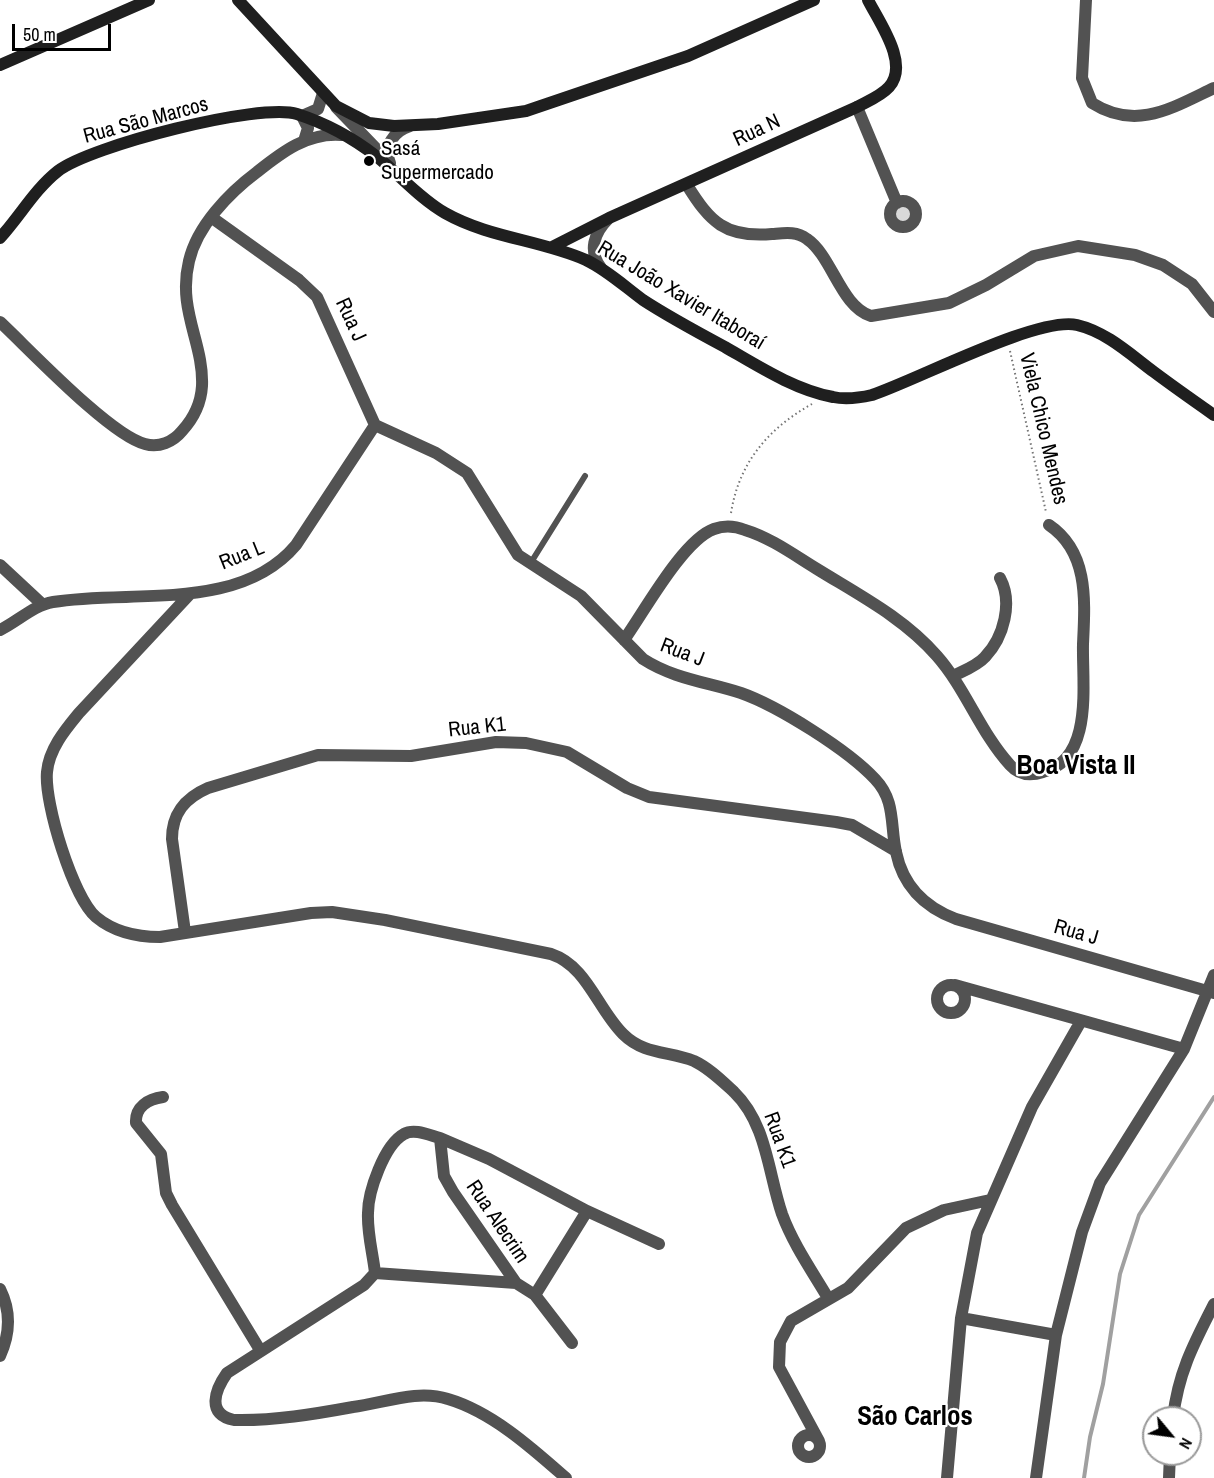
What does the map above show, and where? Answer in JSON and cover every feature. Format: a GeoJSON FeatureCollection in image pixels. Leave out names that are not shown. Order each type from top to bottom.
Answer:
{"type":"FeatureCollection","features":[{"type":"Feature","properties":{"kind":"street"},"geometry":{"type":"LineString","coordinates":[[0,65],[149,0]]}},
{"type":"Feature","properties":{"kind":"street"},"geometry":{"type":"LineString","coordinates":[[238,0],[404,181]]}},
{"type":"Feature","properties":{"kind":"street"},"geometry":{"type":"LineString","coordinates":[[305,117],[357,129],[406,126],[536,109],[688,56],[814,0]]}},
{"type":"Feature","properties":{"kind":"street","name":"Rua N"},"geometry":{"type":"LineString","coordinates":[[552,247],[609,218],[857,107],[889,87],[897,72],[893,51],[868,0]]}},
{"type":"Feature","properties":{"kind":"street"},"geometry":{"type":"LineString","coordinates":[[1086,0],[1082,78],[1092,103],[1114,114],[1130,118],[1146,116],[1214,90]]}},
{"type":"Feature","properties":{"kind":"street"},"geometry":{"type":"LineString","coordinates":[[305,117],[328,99]]}},
{"type":"Feature","properties":{"kind":"street"},"geometry":{"type":"LineString","coordinates":[[328,99],[369,123],[406,126]]}},
{"type":"Feature","properties":{"kind":"street"},"geometry":{"type":"LineString","coordinates":[[857,107],[897,202]]}},
{"type":"Feature","properties":{"kind":"street","name":"Rua São Marcos"},"geometry":{"type":"LineString","coordinates":[[0,238],[45,183],[60,170],[93,153],[200,124],[260,113],[287,112],[305,117],[337,132]]}},
{"type":"Feature","properties":{"kind":"street"},"geometry":{"type":"LineString","coordinates":[[304,141],[308,128],[305,117]]}},
{"type":"Feature","properties":{"kind":"street"},"geometry":{"type":"LineString","coordinates":[[390,164],[387,155],[390,141],[406,126]]}},
{"type":"Feature","properties":{"kind":"street"},"geometry":{"type":"LineString","coordinates":[[0,322],[118,430],[147,445],[167,443],[177,437],[191,420],[200,397],[201,374],[186,308],[185,291],[192,251],[212,217],[251,176],[304,141],[337,132]]}},
{"type":"Feature","properties":{"kind":"street","name":"Rua João Xavier Itaboraí"},"geometry":{"type":"LineString","coordinates":[[337,132],[375,156],[433,205],[461,221],[504,236],[552,247],[601,268],[640,298],[681,323],[763,369],[823,394],[845,399],[872,395],[1050,325],[1077,325],[1112,340],[1214,415]]}},
{"type":"Feature","properties":{"kind":"street"},"geometry":{"type":"LineString","coordinates":[[687,185],[705,213],[728,230],[743,234],[790,232],[808,239],[822,255],[853,303],[864,314],[871,316],[949,303],[1034,256],[1078,246],[1135,255],[1163,265],[1192,284],[1214,312]]}},
{"type":"Feature","properties":{"kind":"street","name":"Rua J"},"geometry":{"type":"LineString","coordinates":[[212,217],[299,280],[317,297],[375,424],[436,453],[467,473],[510,544],[530,564],[581,596],[643,659],[666,673],[722,687],[758,700],[852,759],[875,779],[888,798],[894,819],[896,851],[918,897],[943,914],[1211,993]]}},
{"type":"Feature","properties":{"kind":"street"},"geometry":{"type":"LineString","coordinates":[[601,268],[594,257],[594,244],[598,231],[609,218]]}},
{"type":"Feature","properties":{"kind":"street","name":"Rua L"},"geometry":{"type":"LineString","coordinates":[[47,603],[190,594],[263,573],[286,557],[375,424]]}},
{"type":"Feature","properties":{"kind":"street"},"geometry":{"type":"LineString","coordinates":[[624,640],[689,546],[713,529],[729,526],[746,530],[778,545],[894,617],[921,639],[953,676],[979,725],[1016,771],[1028,775],[1050,770],[1063,762],[1072,751],[1078,737],[1081,717],[1083,588],[1074,550],[1068,540],[1049,525]]}},
{"type":"Feature","properties":{"kind":"street"},"geometry":{"type":"LineString","coordinates":[[0,565],[47,603],[0,630]]}},
{"type":"Feature","properties":{"kind":"street"},"geometry":{"type":"LineString","coordinates":[[953,676],[985,657],[997,637],[1007,596],[1000,578]]}},
{"type":"Feature","properties":{"kind":"street","name":"Rua K1"},"geometry":{"type":"LineString","coordinates":[[190,594],[112,676],[65,731],[56,746],[47,771],[47,785],[56,828],[84,903],[96,917],[125,932],[143,937],[160,937],[332,912],[385,920],[551,954],[567,960],[580,973],[629,1039],[648,1051],[693,1061],[704,1067],[744,1103],[755,1121],[789,1230],[828,1298]]}},
{"type":"Feature","properties":{"kind":"street","name":"Rua K1"},"geometry":{"type":"LineString","coordinates":[[185,932],[172,838],[172,828],[181,807],[194,794],[208,788],[318,755],[411,756],[496,742],[540,744],[567,752],[638,794],[852,825],[896,851]]}},
{"type":"Feature","properties":{"kind":"street"},"geometry":{"type":"LineString","coordinates":[[1036,1478],[1056,1335],[1082,1232],[1100,1183],[1184,1049],[1211,993],[1214,975]]}},
{"type":"Feature","properties":{"kind":"street"},"geometry":{"type":"LineString","coordinates":[[955,985],[1184,1049]]}},
{"type":"Feature","properties":{"kind":"street"},"geometry":{"type":"LineString","coordinates":[[947,1478],[961,1318],[977,1233],[1032,1107],[1081,1022]]}},
{"type":"Feature","properties":{"kind":"street"},"geometry":{"type":"LineString","coordinates":[[163,1097],[146,1102],[137,1114],[136,1124],[161,1154],[166,1193],[172,1205],[260,1350]]}},
{"type":"Feature","properties":{"kind":"street"},"geometry":{"type":"LineString","coordinates":[[375,1273],[368,1215],[369,1201],[378,1171],[391,1148],[404,1134],[417,1132],[440,1138],[489,1159],[659,1244]]}},
{"type":"Feature","properties":{"kind":"street","name":"Rua Alecrim"},"geometry":{"type":"LineString","coordinates":[[440,1138],[444,1176],[453,1192],[516,1283],[536,1295],[572,1343]]}},
{"type":"Feature","properties":{"kind":"street"},"geometry":{"type":"LineString","coordinates":[[819,1441],[782,1377],[778,1360],[780,1342],[791,1321],[848,1288],[860,1278],[881,1251],[906,1228],[944,1210],[990,1200]]}},
{"type":"Feature","properties":{"kind":"street"},"geometry":{"type":"LineString","coordinates":[[536,1295],[587,1210]]}},
{"type":"Feature","properties":{"kind":"street"},"geometry":{"type":"LineString","coordinates":[[516,1283],[375,1273],[363,1285],[227,1373],[214,1393],[216,1408],[229,1419],[240,1420],[354,1407],[400,1397],[446,1398],[478,1412],[532,1449],[566,1478]]}},
{"type":"Feature","properties":{"kind":"street"},"geometry":{"type":"LineString","coordinates":[[0,1289],[8,1313],[8,1331],[0,1356]]}},
{"type":"Feature","properties":{"kind":"street"},"geometry":{"type":"LineString","coordinates":[[1174,1406],[1176,1391],[1185,1362],[1214,1304]]}},
{"type":"Feature","properties":{"kind":"street"},"geometry":{"type":"LineString","coordinates":[[961,1318],[1056,1335]]}},
{"type":"Feature","properties":{"kind":"lane"},"geometry":{"type":"LineString","coordinates":[[530,564],[585,476]]}},
{"type":"Feature","properties":{"kind":"path","name":"Viela Chico Mendes"},"geometry":{"type":"LineString","coordinates":[[1008,340],[1020,406],[1049,525]]}},
{"type":"Feature","properties":{"kind":"path"},"geometry":{"type":"LineString","coordinates":[[729,526],[737,490],[764,438],[789,417],[814,403],[823,394]]}},
{"type":"Feature","properties":{"kind":"shaded area"},"geometry":{"type":"Polygon","coordinates":[[[903,204],[910,207],[913,214],[910,221],[903,224],[896,221],[893,214],[896,207],[903,204]]]}},
{"type":"Feature","properties":{"kind":"waterway"},"geometry":{"type":"LineString","coordinates":[[1084,1478],[1090,1437],[1103,1384],[1120,1274],[1139,1215],[1214,1097]]}},
{"type":"Feature","properties":{"kind":"place","name":"Sasá Supermercado"},"geometry":{"type":"Point","coordinates":[369,161]}},
{"type":"Feature","properties":{"kind":"district","name":"Boa Vista II"},"geometry":{"type":"Point","coordinates":[1076,767]}},
{"type":"Feature","properties":{"kind":"district","name":"São Carlos"},"geometry":{"type":"Point","coordinates":[915,1418]}}]}
